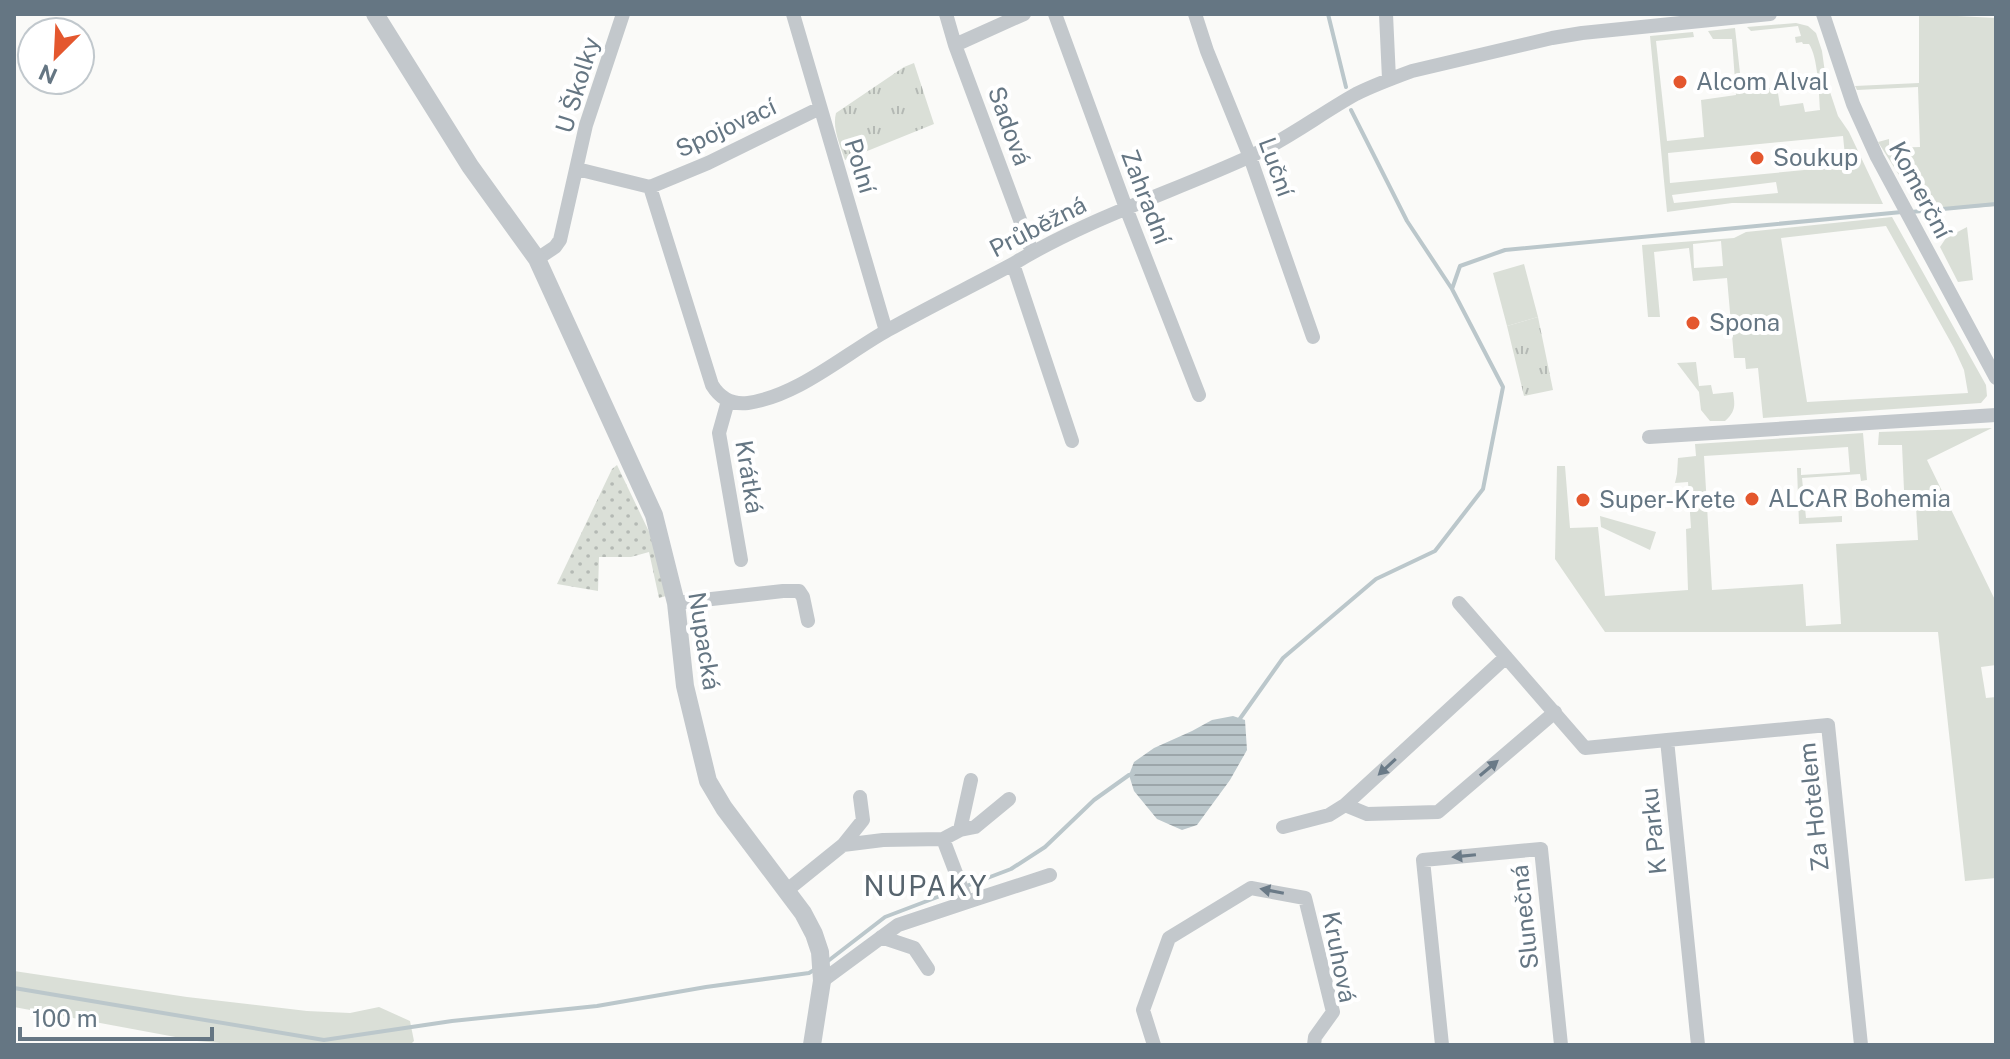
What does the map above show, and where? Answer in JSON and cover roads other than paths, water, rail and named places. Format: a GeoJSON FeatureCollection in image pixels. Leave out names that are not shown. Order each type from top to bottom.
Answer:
{"type":"FeatureCollection","features":[{"type":"Feature","properties":{"kind":"street","name":"Nupacká"},"geometry":{"type":"LineString","coordinates":[[375,14],[470,166],[537,259],[654,515],[676,603],[685,686],[708,781],[724,808],[803,913],[814,934],[821,968]]}},
{"type":"Feature","properties":{"kind":"street","name":"U Školky"},"geometry":{"type":"LineString","coordinates":[[577,169],[586,125],[623,14]]}},
{"type":"Feature","properties":{"kind":"street","name":"Polní"},"geometry":{"type":"LineString","coordinates":[[793,14],[886,331]]}},
{"type":"Feature","properties":{"kind":"street","name":"Sadová"},"geometry":{"type":"LineString","coordinates":[[946,14],[1032,252]]}},
{"type":"Feature","properties":{"kind":"street"},"geometry":{"type":"LineString","coordinates":[[955,45],[1024,14]]}},
{"type":"Feature","properties":{"kind":"street","name":"Zahradní"},"geometry":{"type":"LineString","coordinates":[[1055,14],[1199,395]]}},
{"type":"Feature","properties":{"kind":"street","name":"Luční"},"geometry":{"type":"LineString","coordinates":[[1195,14],[1250,157],[1313,337]]}},
{"type":"Feature","properties":{"kind":"street"},"geometry":{"type":"LineString","coordinates":[[1386,14],[1389,79]]}},
{"type":"Feature","properties":{"kind":"street","name":"Průběžná"},"geometry":{"type":"LineString","coordinates":[[728,401],[745,403],[790,390],[886,331],[1032,252],[1126,208],[1250,157],[1353,96],[1389,79],[1567,35],[1770,14]]}},
{"type":"Feature","properties":{"kind":"street","name":"Komerční"},"geometry":{"type":"LineString","coordinates":[[1823,14],[1853,104],[1877,157],[1996,378]]}},
{"type":"Feature","properties":{"kind":"street","name":"Spojovací"},"geometry":{"type":"LineString","coordinates":[[650,187],[708,163],[820,108]]}},
{"type":"Feature","properties":{"kind":"street"},"geometry":{"type":"LineString","coordinates":[[537,259],[560,240],[577,169],[650,187],[712,385],[717,394],[728,401]]}},
{"type":"Feature","properties":{"kind":"street"},"geometry":{"type":"LineString","coordinates":[[1013,264],[1072,441]]}},
{"type":"Feature","properties":{"kind":"street","name":"Krátká"},"geometry":{"type":"LineString","coordinates":[[728,401],[719,433],[741,560]]}},
{"type":"Feature","properties":{"kind":"street"},"geometry":{"type":"LineString","coordinates":[[1649,437],[1996,415]]}},
{"type":"Feature","properties":{"kind":"street"},"geometry":{"type":"LineString","coordinates":[[676,603],[799,591],[808,621]]}},
{"type":"Feature","properties":{"kind":"street"},"geometry":{"type":"LineString","coordinates":[[1459,603],[1585,748],[1667,740]]}},
{"type":"Feature","properties":{"kind":"street"},"geometry":{"type":"LineString","coordinates":[[1283,827],[1329,815],[1345,805],[1506,657]]}},
{"type":"Feature","properties":{"kind":"street"},"geometry":{"type":"LineString","coordinates":[[1345,805],[1367,814],[1438,812],[1555,712]]}},
{"type":"Feature","properties":{"kind":"street","name":"Za Hotelem"},"geometry":{"type":"LineString","coordinates":[[1667,740],[1828,725],[1861,1045]]}},
{"type":"Feature","properties":{"kind":"street","name":"K Parku"},"geometry":{"type":"LineString","coordinates":[[1667,740],[1698,1045]]}},
{"type":"Feature","properties":{"kind":"street"},"geometry":{"type":"LineString","coordinates":[[960,830],[971,780]]}},
{"type":"Feature","properties":{"kind":"street"},"geometry":{"type":"LineString","coordinates":[[786,891],[843,845],[863,820],[860,797]]}},
{"type":"Feature","properties":{"kind":"street"},"geometry":{"type":"LineString","coordinates":[[843,845],[883,840],[943,839],[960,830],[975,827],[1009,799]]}},
{"type":"Feature","properties":{"kind":"street"},"geometry":{"type":"LineString","coordinates":[[943,839],[966,899]]}},
{"type":"Feature","properties":{"kind":"street","name":"Slunečná"},"geometry":{"type":"LineString","coordinates":[[1442,1045],[1423,860],[1541,849],[1561,1045]]}},
{"type":"Feature","properties":{"kind":"street"},"geometry":{"type":"LineString","coordinates":[[812,1045],[821,968],[898,925],[966,899],[1050,875]]}},
{"type":"Feature","properties":{"kind":"street","name":"Kruhová"},"geometry":{"type":"LineString","coordinates":[[1154,1045],[1143,1010],[1169,938],[1251,888],[1305,898],[1333,1012],[1315,1037],[1314,1045]]}},
{"type":"Feature","properties":{"kind":"street"},"geometry":{"type":"LineString","coordinates":[[881,937],[914,948],[928,969]]}},
{"type":"Feature","properties":{"kind":"waterway"},"geometry":{"type":"LineString","coordinates":[[1328,14],[1346,87]]}},
{"type":"Feature","properties":{"kind":"waterway"},"geometry":{"type":"LineString","coordinates":[[1351,110],[1407,221],[1452,289]]}},
{"type":"Feature","properties":{"kind":"waterway"},"geometry":{"type":"LineString","coordinates":[[1911,212],[1996,204]]}},
{"type":"Feature","properties":{"kind":"waterway"},"geometry":{"type":"LineString","coordinates":[[1239,720],[1283,658],[1376,579],[1435,551],[1483,489],[1503,387],[1452,289],[1460,266],[1505,250],[1902,212]]}},
{"type":"Feature","properties":{"kind":"waterway"},"geometry":{"type":"LineString","coordinates":[[828,961],[885,917],[1011,869],[1045,847],[1094,800],[1133,774]]}},
{"type":"Feature","properties":{"kind":"waterway"},"geometry":{"type":"LineString","coordinates":[[14,988],[324,1040],[452,1021],[597,1006],[814,970]]}},
{"type":"Feature","properties":{"kind":"place","name":"Alcom Alval"},"geometry":{"type":"Point","coordinates":[1680,82]}},
{"type":"Feature","properties":{"kind":"place","name":"Soukup"},"geometry":{"type":"Point","coordinates":[1757,158]}},
{"type":"Feature","properties":{"kind":"place","name":"Spona"},"geometry":{"type":"Point","coordinates":[1693,323]}},
{"type":"Feature","properties":{"kind":"place","name":"ALCAR Bohemia"},"geometry":{"type":"Point","coordinates":[1752,499]}},
{"type":"Feature","properties":{"kind":"place","name":"Super-Krete"},"geometry":{"type":"Point","coordinates":[1583,500]}},
{"type":"Feature","properties":{"kind":"district","name":"NUPAKY"},"geometry":{"type":"Point","coordinates":[926,886]}}]}
